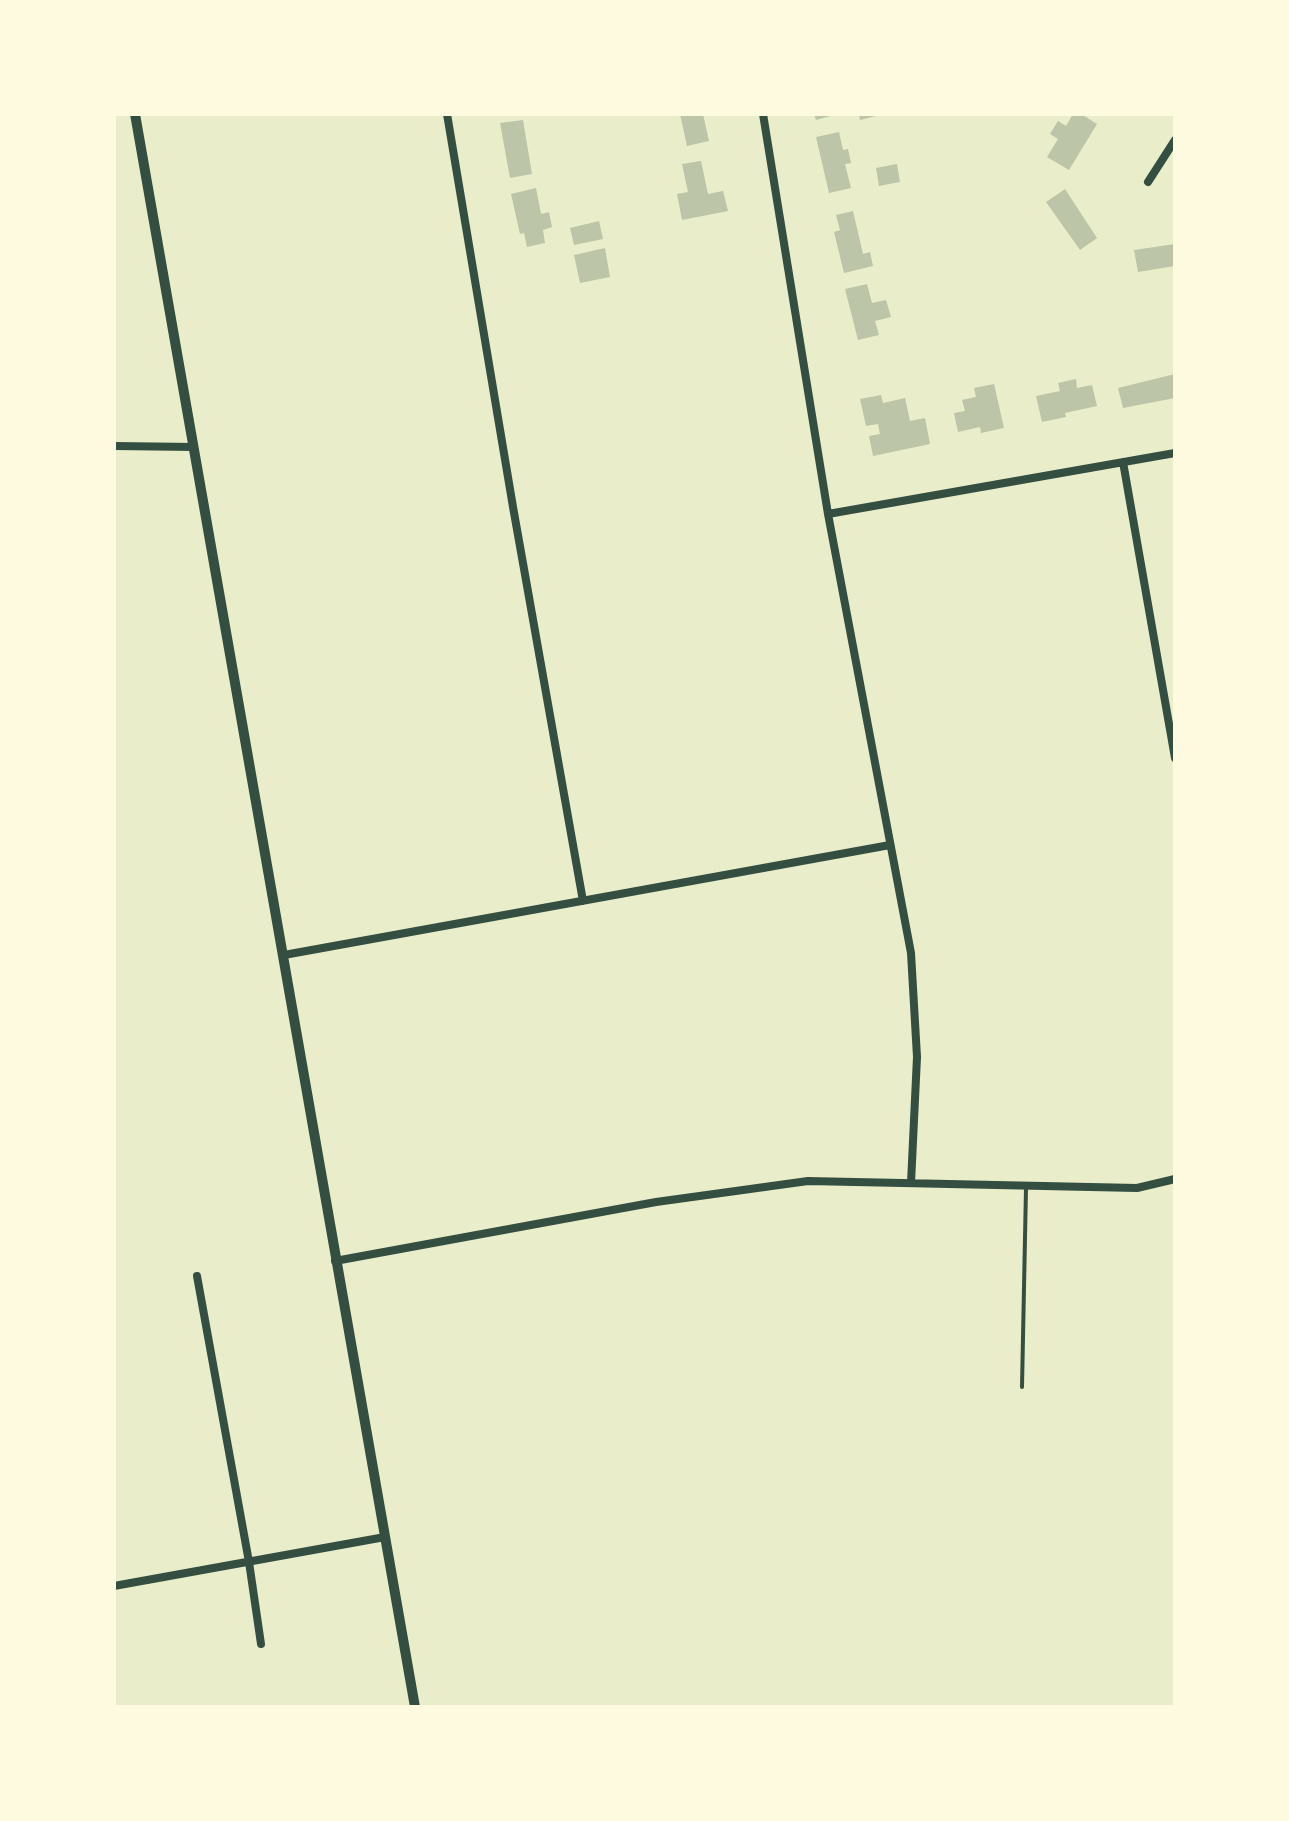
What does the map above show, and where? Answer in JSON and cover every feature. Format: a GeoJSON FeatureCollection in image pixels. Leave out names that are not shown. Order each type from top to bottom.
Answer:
{"type":"FeatureCollection","features":[{"type":"Feature","properties":{"kind":"street"},"geometry":{"type":"LineString","coordinates":[[135,114],[415,1707]]}},
{"type":"Feature","properties":{"kind":"street"},"geometry":{"type":"LineString","coordinates":[[447,114],[583,901]]}},
{"type":"Feature","properties":{"kind":"street"},"geometry":{"type":"LineString","coordinates":[[763,114],[828,514],[911,953],[917,1057],[911,1183]]}},
{"type":"Feature","properties":{"kind":"street"},"geometry":{"type":"LineString","coordinates":[[1148,182],[1175,140]]}},
{"type":"Feature","properties":{"kind":"street"},"geometry":{"type":"LineString","coordinates":[[114,446],[194,447]]}},
{"type":"Feature","properties":{"kind":"street"},"geometry":{"type":"LineString","coordinates":[[828,514],[1175,453]]}},
{"type":"Feature","properties":{"kind":"street"},"geometry":{"type":"LineString","coordinates":[[1123,462],[1175,758]]}},
{"type":"Feature","properties":{"kind":"street"},"geometry":{"type":"LineString","coordinates":[[284,955],[890,845]]}},
{"type":"Feature","properties":{"kind":"street"},"geometry":{"type":"LineString","coordinates":[[335,1261],[656,1202],[793,1183],[1137,1188],[1175,1179]]}},
{"type":"Feature","properties":{"kind":"street"},"geometry":{"type":"LineString","coordinates":[[197,1276],[261,1644]]}},
{"type":"Feature","properties":{"kind":"street"},"geometry":{"type":"LineString","coordinates":[[114,1586],[385,1537]]}},
{"type":"Feature","properties":{"kind":"lane"},"geometry":{"type":"LineString","coordinates":[[1022,1387],[1027,1185]]}},
{"type":"Feature","properties":{"kind":"building"},"geometry":{"type":"Polygon","coordinates":[[[680,114],[703,114],[709,141],[687,146],[680,114]]]}},
{"type":"Feature","properties":{"kind":"building"},"geometry":{"type":"Polygon","coordinates":[[[814,114],[834,114],[834,115],[816,120],[814,114]]]}},
{"type":"Feature","properties":{"kind":"building"},"geometry":{"type":"Polygon","coordinates":[[[859,114],[880,114],[880,115],[860,120],[859,114]]]}},
{"type":"Feature","properties":{"kind":"building"},"geometry":{"type":"Polygon","coordinates":[[[1073,114],[1081,114],[1097,124],[1069,170],[1047,157],[1058,139],[1050,134],[1058,121],[1066,126],[1073,114]]]}},
{"type":"Feature","properties":{"kind":"building"},"geometry":{"type":"Polygon","coordinates":[[[523,120],[532,174],[510,178],[500,123],[523,120]]]}},
{"type":"Feature","properties":{"kind":"building"},"geometry":{"type":"Polygon","coordinates":[[[839,132],[843,150],[848,149],[851,163],[845,164],[851,188],[829,193],[816,137],[839,132]]]}},
{"type":"Feature","properties":{"kind":"building"},"geometry":{"type":"Polygon","coordinates":[[[701,161],[708,194],[723,191],[728,211],[682,220],[677,194],[688,192],[682,164],[701,161]]]}},
{"type":"Feature","properties":{"kind":"building"},"geometry":{"type":"Polygon","coordinates":[[[897,164],[900,182],[879,186],[876,168],[897,164]]]}},
{"type":"Feature","properties":{"kind":"building"},"geometry":{"type":"Polygon","coordinates":[[[536,188],[541,214],[549,212],[552,227],[543,230],[545,243],[527,247],[524,233],[520,234],[511,194],[536,188]]]}},
{"type":"Feature","properties":{"kind":"building"},"geometry":{"type":"Polygon","coordinates":[[[1065,189],[1097,238],[1080,250],[1046,202],[1065,189]]]}},
{"type":"Feature","properties":{"kind":"building"},"geometry":{"type":"Polygon","coordinates":[[[853,211],[863,254],[870,252],[873,266],[844,273],[834,232],[840,230],[836,215],[853,211]]]}},
{"type":"Feature","properties":{"kind":"building"},"geometry":{"type":"Polygon","coordinates":[[[599,221],[603,239],[574,245],[570,228],[599,221]]]}},
{"type":"Feature","properties":{"kind":"building"},"geometry":{"type":"Polygon","coordinates":[[[1175,244],[1175,266],[1138,272],[1134,250],[1175,244]]]}},
{"type":"Feature","properties":{"kind":"building"},"geometry":{"type":"Polygon","coordinates":[[[605,248],[610,277],[580,283],[574,255],[605,248]]]}},
{"type":"Feature","properties":{"kind":"building"},"geometry":{"type":"Polygon","coordinates":[[[867,284],[872,303],[886,300],[891,317],[875,321],[879,335],[858,340],[845,289],[867,284]]]}},
{"type":"Feature","properties":{"kind":"building"},"geometry":{"type":"Polygon","coordinates":[[[1175,374],[1175,398],[1123,408],[1118,388],[1175,374]]]}},
{"type":"Feature","properties":{"kind":"building"},"geometry":{"type":"Polygon","coordinates":[[[1076,379],[1077,388],[1092,385],[1097,406],[1042,422],[1036,396],[1060,391],[1058,383],[1076,379]]]}},
{"type":"Feature","properties":{"kind":"building"},"geometry":{"type":"Polygon","coordinates":[[[994,384],[1004,428],[981,433],[980,427],[958,432],[954,413],[965,411],[962,400],[976,397],[974,388],[994,384]]]}},
{"type":"Feature","properties":{"kind":"building"},"geometry":{"type":"Polygon","coordinates":[[[881,395],[883,403],[905,398],[910,421],[925,418],[930,444],[873,456],[869,436],[880,434],[878,424],[866,426],[860,399],[881,395]]]}}]}
